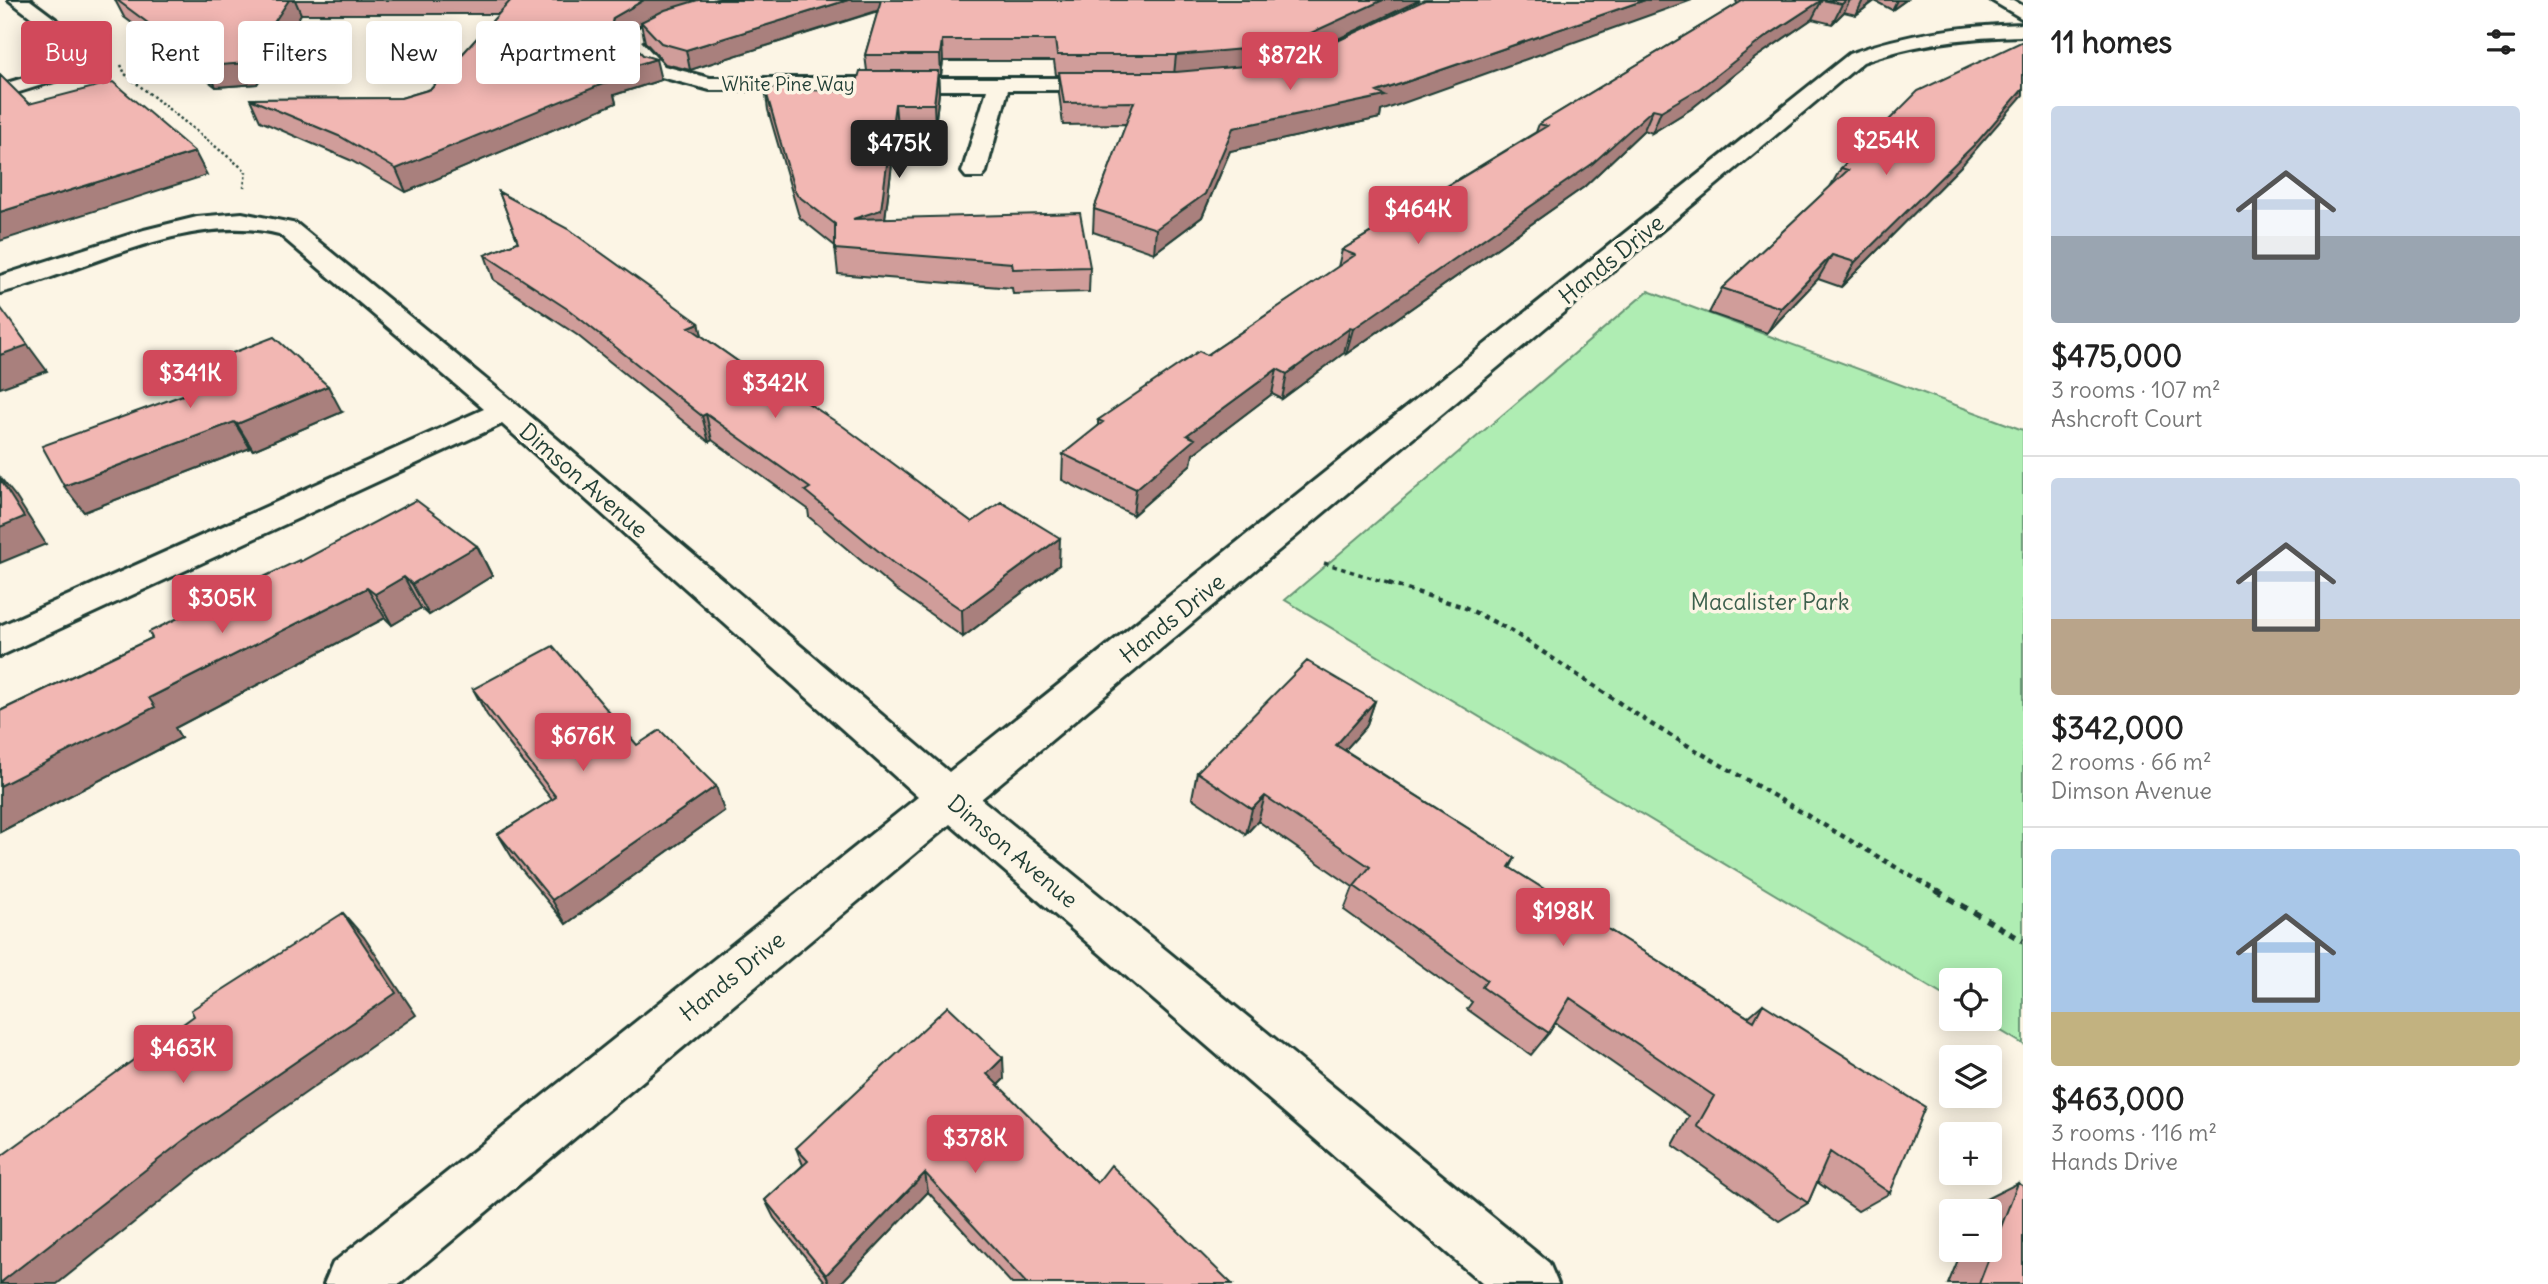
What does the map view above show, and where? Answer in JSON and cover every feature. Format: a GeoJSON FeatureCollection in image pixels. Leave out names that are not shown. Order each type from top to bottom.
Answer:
{"type":"FeatureCollection","features":[{"type":"Feature","properties":{"kind":"street"},"geometry":{"type":"LineString","coordinates":[[0,92],[51,76],[89,52],[18,0]]}},
{"type":"Feature","properties":{"kind":"street","name":"White Pine Way"},"geometry":{"type":"LineString","coordinates":[[739,0],[660,23],[629,40],[657,70],[710,84],[1134,84]]}},
{"type":"Feature","properties":{"kind":"street"},"geometry":{"type":"LineString","coordinates":[[2000,0],[2023,14]]}},
{"type":"Feature","properties":{"kind":"street","name":"Hands Drive"},"geometry":{"type":"LineString","coordinates":[[354,1284],[1856,58],[1884,46],[1922,37],[2023,30]]}},
{"type":"Feature","properties":{"kind":"street"},"geometry":{"type":"LineString","coordinates":[[974,172],[999,85]]}},
{"type":"Feature","properties":{"kind":"street","name":"Dimson Avenue"},"geometry":{"type":"LineString","coordinates":[[0,285],[178,227],[218,220],[265,221],[288,229],[505,411],[950,798],[1528,1284]]}},
{"type":"Feature","properties":{"kind":"street","name":"Dimson Avenue"},"geometry":{"type":"LineString","coordinates":[[0,642],[505,411]]}},
{"type":"Feature","properties":{"kind":"path"},"geometry":{"type":"LineString","coordinates":[[119,60],[125,74],[246,171],[244,189],[218,220]]}},
{"type":"Feature","properties":{"kind":"path"},"geometry":{"type":"LineString","coordinates":[[1324,563],[1464,607],[1510,630],[1651,724],[2023,941]]}},
{"type":"Feature","properties":{"kind":"green space","name":"Macalister Park"},"geometry":{"type":"Polygon","coordinates":[[[1648,291],[2023,430],[2023,1044],[2001,1031],[2002,968],[1939,968],[1939,993],[1285,600],[1648,291]]]}},
{"type":"Feature","properties":{"kind":"building"},"geometry":{"type":"Polygon","coordinates":[[[117,0],[289,0],[275,21],[238,21],[238,64],[224,65],[224,21],[145,21],[117,0]]]}},
{"type":"Feature","properties":{"kind":"building"},"geometry":{"type":"Polygon","coordinates":[[[511,0],[644,0],[612,21],[492,21],[511,0]]]}},
{"type":"Feature","properties":{"kind":"building"},"geometry":{"type":"Polygon","coordinates":[[[698,0],[848,0],[686,50],[661,43],[641,22],[665,10],[698,0]]]}},
{"type":"Feature","properties":{"kind":"building"},"geometry":{"type":"Polygon","coordinates":[[[881,0],[1383,0],[1298,39],[1266,47],[1176,55],[1057,55],[1055,40],[942,40],[940,55],[865,55],[881,0]]]}},
{"type":"Feature","properties":{"kind":"building"},"geometry":{"type":"Polygon","coordinates":[[[1425,0],[1645,0],[1377,92],[1385,96],[1233,128],[1205,194],[1156,229],[1094,209],[1134,102],[1064,103],[1059,72],[1176,72],[1267,64],[1314,52],[1425,0]]]}},
{"type":"Feature","properties":{"kind":"building"},"geometry":{"type":"Polygon","coordinates":[[[1744,0],[1822,0],[1764,38],[1700,88],[1661,111],[1653,109],[1592,164],[1353,329],[1350,328],[1287,374],[1277,369],[1187,435],[1195,439],[1136,489],[1063,454],[1103,422],[1098,420],[1199,351],[1207,355],[1355,255],[1342,250],[1547,126],[1539,124],[1744,0]]]}},
{"type":"Feature","properties":{"kind":"building"},"geometry":{"type":"Polygon","coordinates":[[[1822,0],[1846,0],[1842,4],[1822,0]]]}},
{"type":"Feature","properties":{"kind":"building"},"geometry":{"type":"Polygon","coordinates":[[[476,39],[476,84],[603,84],[396,169],[341,137],[250,99],[401,98],[431,89],[435,84],[462,84],[462,55],[476,39]]]}},
{"type":"Feature","properties":{"kind":"building"},"geometry":{"type":"Polygon","coordinates":[[[2023,41],[2023,89],[1978,141],[1855,262],[1832,255],[1781,308],[1722,288],[1848,170],[1841,168],[1918,91],[2023,41]]]}},
{"type":"Feature","properties":{"kind":"building"},"geometry":{"type":"Polygon","coordinates":[[[640,52],[643,55],[656,59],[640,64],[640,52]]]}},
{"type":"Feature","properties":{"kind":"building"},"geometry":{"type":"Polygon","coordinates":[[[860,71],[938,71],[934,104],[895,104],[881,210],[853,219],[1080,213],[1090,267],[1013,269],[1012,263],[835,249],[835,224],[797,195],[794,189],[765,88],[854,92],[860,71]]]}},
{"type":"Feature","properties":{"kind":"building"},"geometry":{"type":"Polygon","coordinates":[[[0,75],[29,104],[113,82],[195,152],[0,212],[0,75]]]}},
{"type":"Feature","properties":{"kind":"building"},"geometry":{"type":"Polygon","coordinates":[[[499,192],[568,229],[699,323],[689,327],[780,391],[785,388],[844,427],[972,522],[1001,502],[1060,538],[962,610],[893,563],[805,491],[810,488],[706,414],[702,416],[569,310],[485,255],[518,242],[499,192]]]}},
{"type":"Feature","properties":{"kind":"building"},"geometry":{"type":"Polygon","coordinates":[[[0,307],[28,345],[0,355],[0,307]]]}},
{"type":"Feature","properties":{"kind":"building"},"geometry":{"type":"Polygon","coordinates":[[[274,337],[328,386],[237,424],[234,422],[64,486],[42,446],[202,388],[185,371],[274,337]]]}},
{"type":"Feature","properties":{"kind":"building"},"geometry":{"type":"Polygon","coordinates":[[[0,479],[24,517],[0,527],[0,479]]]}},
{"type":"Feature","properties":{"kind":"building"},"geometry":{"type":"Polygon","coordinates":[[[416,500],[477,546],[412,584],[404,577],[375,594],[367,588],[149,698],[155,707],[0,786],[0,711],[152,638],[149,632],[299,560],[300,562],[416,500]]]}},
{"type":"Feature","properties":{"kind":"building"},"geometry":{"type":"Polygon","coordinates":[[[553,646],[637,745],[660,730],[716,786],[552,900],[498,834],[556,797],[473,689],[553,646]]]}},
{"type":"Feature","properties":{"kind":"building"},"geometry":{"type":"Polygon","coordinates":[[[1307,661],[1375,701],[1336,745],[1515,858],[1509,867],[1754,1021],[1763,1004],[1925,1107],[1890,1193],[1830,1152],[1808,1203],[1697,1126],[1714,1096],[1570,998],[1549,1033],[1482,987],[1487,980],[1354,886],[1370,867],[1265,796],[1252,809],[1197,772],[1307,661]]]}},
{"type":"Feature","properties":{"kind":"building"},"geometry":{"type":"Polygon","coordinates":[[[343,913],[396,993],[198,1129],[0,1283],[0,1157],[194,1016],[191,1010],[343,913]]]}},
{"type":"Feature","properties":{"kind":"building"},"geometry":{"type":"Polygon","coordinates":[[[948,1006],[1003,1058],[987,1074],[1097,1183],[1111,1165],[1232,1284],[1027,1284],[925,1173],[826,1275],[765,1200],[808,1161],[796,1148],[948,1006]]]}},
{"type":"Feature","properties":{"kind":"building"},"geometry":{"type":"Polygon","coordinates":[[[2018,1183],[2023,1186],[2023,1284],[1979,1284],[1987,1262],[2002,1262],[2002,1224],[2018,1183]]]}}]}
